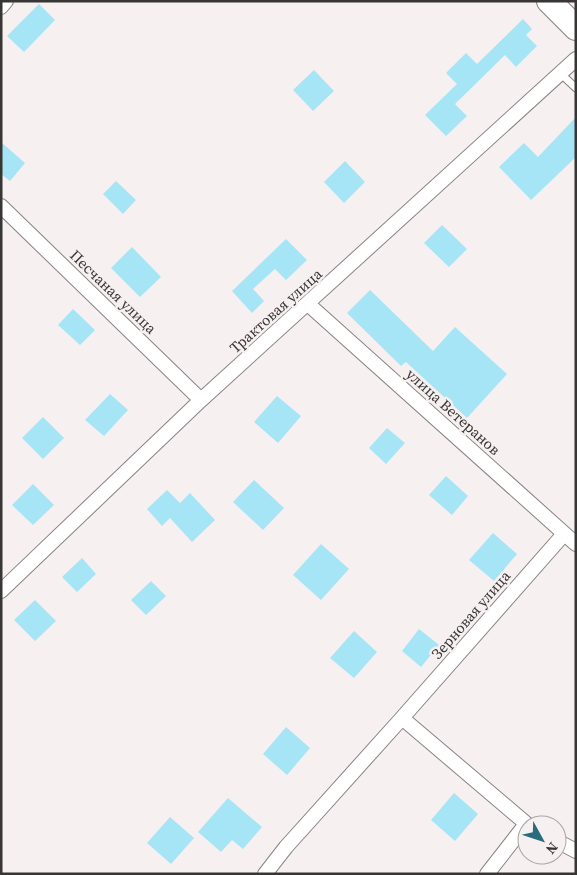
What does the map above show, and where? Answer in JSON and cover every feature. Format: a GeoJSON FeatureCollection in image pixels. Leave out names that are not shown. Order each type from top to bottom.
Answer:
{"type":"FeatureCollection","features":[{"type":"Feature","properties":{"kind":"highway"},"geometry":{"type":"LineString","coordinates":[[549,1],[576,28]]}},
{"type":"Feature","properties":{"kind":"street"},"geometry":{"type":"LineString","coordinates":[[1,7],[6,1]]}},
{"type":"Feature","properties":{"kind":"street","name":"Трактовая улица"},"geometry":{"type":"LineString","coordinates":[[1,591],[201,400],[576,59]]}},
{"type":"Feature","properties":{"kind":"street","name":"Песчаная улица"},"geometry":{"type":"LineString","coordinates":[[1,206],[201,400]]}},
{"type":"Feature","properties":{"kind":"street","name":"улица Ветеранов"},"geometry":{"type":"LineString","coordinates":[[308,304],[576,544]]}},
{"type":"Feature","properties":{"kind":"street","name":"Зерновая улица"},"geometry":{"type":"LineString","coordinates":[[265,874],[286,847],[564,534]]}},
{"type":"Feature","properties":{"kind":"street"},"geometry":{"type":"LineString","coordinates":[[402,718],[517,816]]}},
{"type":"Feature","properties":{"kind":"street"},"geometry":{"type":"LineString","coordinates":[[487,874],[517,836]]}},
{"type":"Feature","properties":{"kind":"lane"},"geometry":{"type":"LineString","coordinates":[[560,73],[576,88]]}},
{"type":"Feature","properties":{"kind":"building"},"geometry":{"type":"Polygon","coordinates":[[[39,4],[55,20],[24,52],[7,36],[39,4]]]}},
{"type":"Feature","properties":{"kind":"building"},"geometry":{"type":"Polygon","coordinates":[[[523,19],[532,29],[526,35],[537,46],[516,67],[505,55],[455,104],[467,116],[446,136],[425,115],[457,84],[446,73],[466,53],[477,64],[523,19]]]}},
{"type":"Feature","properties":{"kind":"building"},"geometry":{"type":"Polygon","coordinates":[[[314,70],[334,91],[313,111],[293,90],[314,70]]]}},
{"type":"Feature","properties":{"kind":"building"},"geometry":{"type":"Polygon","coordinates":[[[576,117],[576,157],[531,200],[499,167],[524,143],[538,157],[576,117]]]}},
{"type":"Feature","properties":{"kind":"building"},"geometry":{"type":"Polygon","coordinates":[[[1,142],[25,163],[10,181],[1,174],[1,142]]]}},
{"type":"Feature","properties":{"kind":"building"},"geometry":{"type":"Polygon","coordinates":[[[345,161],[365,182],[344,203],[324,182],[345,161]]]}},
{"type":"Feature","properties":{"kind":"building"},"geometry":{"type":"Polygon","coordinates":[[[116,181],[136,200],[123,214],[103,194],[116,181]]]}},
{"type":"Feature","properties":{"kind":"building"},"geometry":{"type":"Polygon","coordinates":[[[442,225],[467,249],[449,267],[424,243],[442,225]]]}},
{"type":"Feature","properties":{"kind":"building"},"geometry":{"type":"Polygon","coordinates":[[[286,239],[307,260],[286,280],[275,269],[253,289],[264,301],[252,313],[232,291],[286,239]]]}},
{"type":"Feature","properties":{"kind":"building"},"geometry":{"type":"Polygon","coordinates":[[[132,247],[161,277],[140,297],[111,268],[132,247]]]}},
{"type":"Feature","properties":{"kind":"building"},"geometry":{"type":"Polygon","coordinates":[[[370,290],[433,351],[455,327],[507,374],[467,418],[406,362],[401,366],[347,313],[370,290]]]}},
{"type":"Feature","properties":{"kind":"building"},"geometry":{"type":"Polygon","coordinates":[[[73,309],[95,330],[80,345],[58,325],[73,309]]]}},
{"type":"Feature","properties":{"kind":"building"},"geometry":{"type":"Polygon","coordinates":[[[110,394],[128,410],[104,436],[85,420],[110,394]]]}},
{"type":"Feature","properties":{"kind":"building"},"geometry":{"type":"Polygon","coordinates":[[[277,396],[301,416],[278,443],[254,422],[277,396]]]}},
{"type":"Feature","properties":{"kind":"building"},"geometry":{"type":"Polygon","coordinates":[[[43,417],[64,438],[43,459],[22,438],[43,417]]]}},
{"type":"Feature","properties":{"kind":"building"},"geometry":{"type":"Polygon","coordinates":[[[387,428],[405,443],[386,464],[369,448],[387,428]]]}},
{"type":"Feature","properties":{"kind":"building"},"geometry":{"type":"Polygon","coordinates":[[[446,476],[468,496],[452,515],[429,495],[446,476]]]}},
{"type":"Feature","properties":{"kind":"building"},"geometry":{"type":"Polygon","coordinates":[[[254,480],[284,508],[263,530],[233,502],[254,480]]]}},
{"type":"Feature","properties":{"kind":"building"},"geometry":{"type":"Polygon","coordinates":[[[33,484],[54,505],[33,525],[12,505],[33,484]]]}},
{"type":"Feature","properties":{"kind":"building"},"geometry":{"type":"Polygon","coordinates":[[[167,490],[180,503],[190,493],[215,520],[192,542],[170,518],[162,526],[147,509],[167,490]]]}},
{"type":"Feature","properties":{"kind":"building"},"geometry":{"type":"Polygon","coordinates":[[[493,533],[517,554],[494,581],[469,560],[493,533]]]}},
{"type":"Feature","properties":{"kind":"building"},"geometry":{"type":"Polygon","coordinates":[[[321,544],[349,569],[321,600],[293,575],[321,544]]]}},
{"type":"Feature","properties":{"kind":"building"},"geometry":{"type":"Polygon","coordinates":[[[82,558],[96,574],[77,592],[62,577],[82,558]]]}},
{"type":"Feature","properties":{"kind":"building"},"geometry":{"type":"Polygon","coordinates":[[[151,581],[166,596],[146,615],[131,600],[151,581]]]}},
{"type":"Feature","properties":{"kind":"building"},"geometry":{"type":"Polygon","coordinates":[[[35,600],[56,621],[35,641],[14,620],[35,600]]]}},
{"type":"Feature","properties":{"kind":"building"},"geometry":{"type":"Polygon","coordinates":[[[419,629],[439,645],[421,667],[402,651],[419,629]]]}},
{"type":"Feature","properties":{"kind":"building"},"geometry":{"type":"Polygon","coordinates":[[[354,631],[377,652],[354,678],[330,658],[354,631]]]}},
{"type":"Feature","properties":{"kind":"building"},"geometry":{"type":"Polygon","coordinates":[[[286,727],[310,748],[287,775],[263,754],[286,727]]]}},
{"type":"Feature","properties":{"kind":"building"},"geometry":{"type":"Polygon","coordinates":[[[454,793],[478,814],[455,841],[431,820],[454,793]]]}},
{"type":"Feature","properties":{"kind":"building"},"geometry":{"type":"Polygon","coordinates":[[[228,798],[262,827],[243,849],[232,840],[221,852],[198,832],[228,798]]]}},
{"type":"Feature","properties":{"kind":"building"},"geometry":{"type":"Polygon","coordinates":[[[170,817],[194,838],[171,864],[147,843],[170,817]]]}}]}
